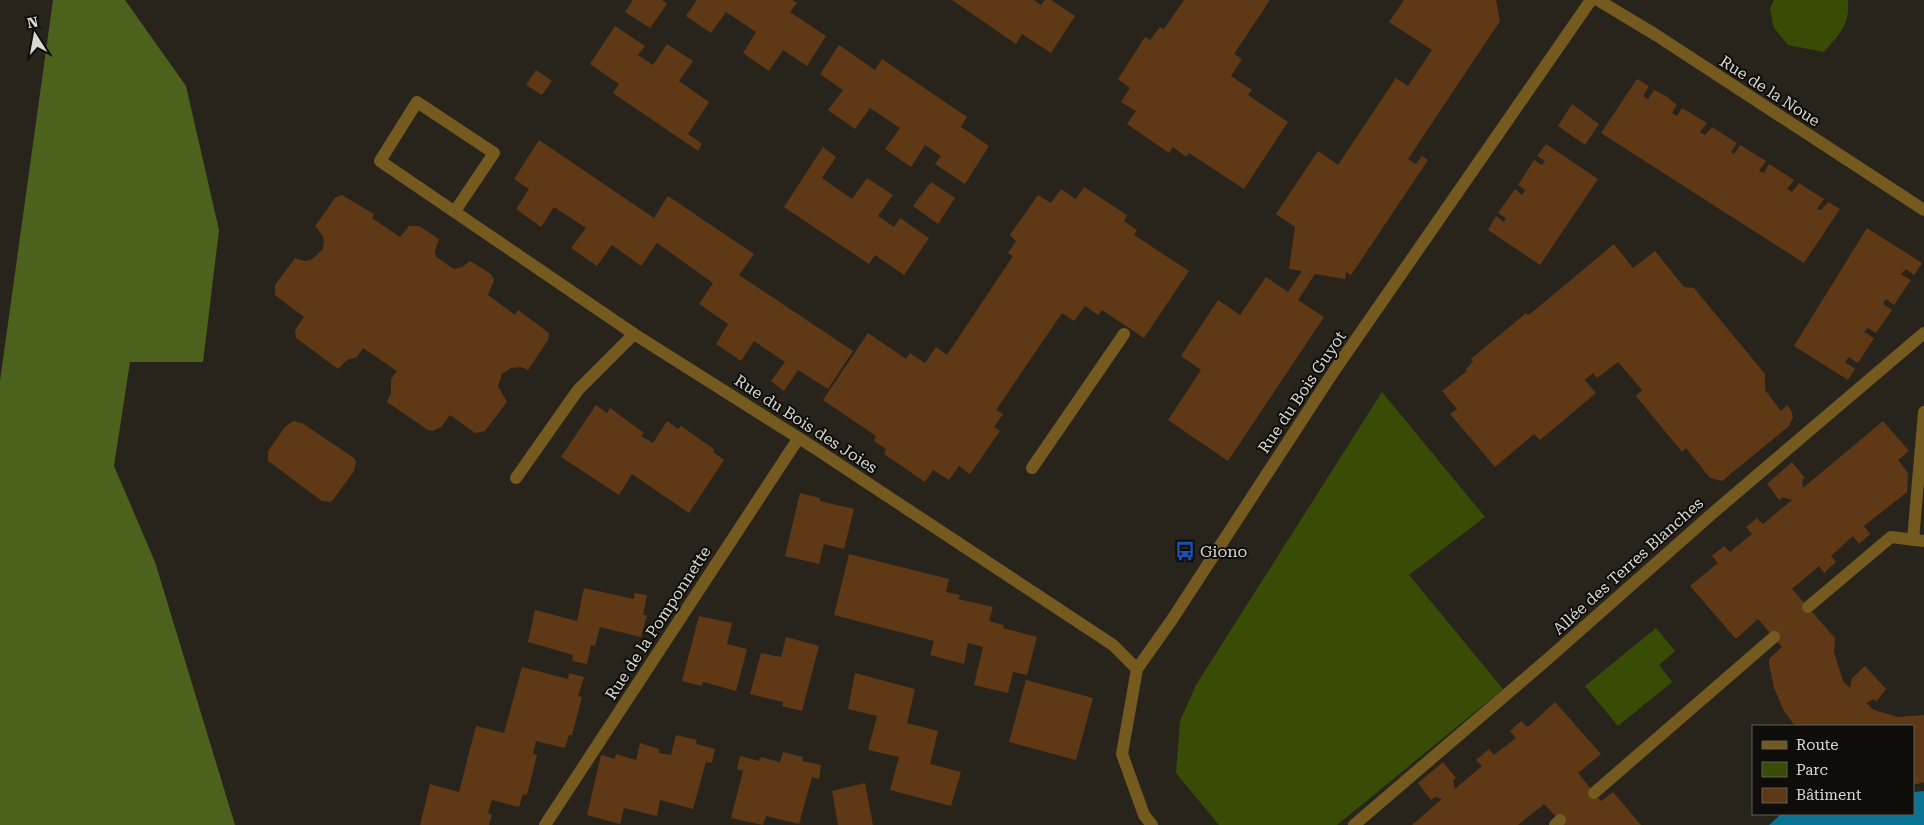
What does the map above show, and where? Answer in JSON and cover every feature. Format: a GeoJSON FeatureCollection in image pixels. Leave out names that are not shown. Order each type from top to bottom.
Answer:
{"type":"FeatureCollection","features":[{"type":"Feature","properties":{"kind":"street","name":"Rue du Bois Guyot"},"geometry":{"type":"LineString","coordinates":[[1152,825],[1144,815],[1122,754],[1137,669],[1171,621],[1334,370],[1590,0]]}},
{"type":"Feature","properties":{"kind":"street","name":"Rue de la Noue"},"geometry":{"type":"LineString","coordinates":[[1598,0],[1924,210]]}},
{"type":"Feature","properties":{"kind":"street","name":"Rue du Bois des Joies"},"geometry":{"type":"LineString","coordinates":[[455,211],[494,153],[417,102],[380,161],[634,334],[813,447],[1113,645],[1137,669]]}},
{"type":"Feature","properties":{"kind":"street"},"geometry":{"type":"LineString","coordinates":[[516,478],[578,390],[634,334]]}},
{"type":"Feature","properties":{"kind":"street"},"geometry":{"type":"LineString","coordinates":[[1032,468],[1124,334]]}},
{"type":"Feature","properties":{"kind":"street","name":"Allée des Terres Blanches"},"geometry":{"type":"LineString","coordinates":[[1354,825],[1550,657],[1714,512],[1924,334]]}},
{"type":"Feature","properties":{"kind":"street"},"geometry":{"type":"LineString","coordinates":[[1808,607],[1890,537],[1919,540],[1924,412]]}},
{"type":"Feature","properties":{"kind":"street","name":"Rue de la Pomponnette"},"geometry":{"type":"LineString","coordinates":[[545,825],[798,439]]}},
{"type":"Feature","properties":{"kind":"street"},"geometry":{"type":"LineString","coordinates":[[1594,793],[1774,637]]}},
{"type":"Feature","properties":{"kind":"green space"},"geometry":{"type":"Polygon","coordinates":[[[53,0],[125,0],[186,86],[219,230],[203,362],[130,362],[114,466],[155,562],[235,825],[0,825],[0,381],[53,0]]]}},
{"type":"Feature","properties":{"kind":"green space"},"geometry":{"type":"Polygon","coordinates":[[[1774,0],[1848,0],[1847,17],[1839,34],[1824,52],[1788,45],[1774,28],[1770,9],[1774,0]]]}},
{"type":"Feature","properties":{"kind":"green space"},"geometry":{"type":"Polygon","coordinates":[[[1382,392],[1485,517],[1409,575],[1503,689],[1337,825],[1219,825],[1176,773],[1180,721],[1196,685],[1382,392]]]}},
{"type":"Feature","properties":{"kind":"green space"},"geometry":{"type":"Polygon","coordinates":[[[1656,628],[1675,651],[1659,665],[1672,682],[1618,726],[1585,686],[1656,628]]]}},
{"type":"Feature","properties":{"kind":"water"},"geometry":{"type":"Polygon","coordinates":[[[1924,791],[1924,825],[1769,825],[1780,815],[1914,815],[1914,792],[1924,791]]]}},
{"type":"Feature","properties":{"kind":"building"},"geometry":{"type":"Polygon","coordinates":[[[633,0],[662,0],[667,4],[650,28],[625,12],[633,0]]]}},
{"type":"Feature","properties":{"kind":"building"},"geometry":{"type":"Polygon","coordinates":[[[697,0],[793,0],[797,3],[790,12],[826,36],[807,66],[783,50],[769,71],[743,53],[756,32],[726,12],[711,33],[686,16],[697,0]]]}},
{"type":"Feature","properties":{"kind":"building"},"geometry":{"type":"Polygon","coordinates":[[[952,0],[1034,0],[1041,5],[1045,0],[1051,0],[1075,16],[1051,53],[1022,34],[1016,44],[952,0]]]}},
{"type":"Feature","properties":{"kind":"building"},"geometry":{"type":"Polygon","coordinates":[[[1184,0],[1270,0],[1234,54],[1242,59],[1231,76],[1252,90],[1248,95],[1288,122],[1244,189],[1189,153],[1186,157],[1173,147],[1169,153],[1127,124],[1136,111],[1121,102],[1130,88],[1118,79],[1145,37],[1150,40],[1160,27],[1164,29],[1184,0]]]}},
{"type":"Feature","properties":{"kind":"building"},"geometry":{"type":"Polygon","coordinates":[[[1404,0],[1496,0],[1500,21],[1408,159],[1416,164],[1422,156],[1428,160],[1351,275],[1346,272],[1345,279],[1315,274],[1298,300],[1324,317],[1228,461],[1168,420],[1201,370],[1181,356],[1218,300],[1240,315],[1266,277],[1288,292],[1302,271],[1289,269],[1295,227],[1276,214],[1318,151],[1338,165],[1396,78],[1408,86],[1432,50],[1389,22],[1404,0]]]}},
{"type":"Feature","properties":{"kind":"building"},"geometry":{"type":"Polygon","coordinates":[[[615,26],[645,46],[638,55],[653,65],[667,44],[693,61],[679,81],[709,102],[688,134],[702,144],[698,151],[613,93],[619,84],[590,64],[615,26]]]}},
{"type":"Feature","properties":{"kind":"building"},"geometry":{"type":"Polygon","coordinates":[[[839,45],[875,70],[882,59],[967,117],[961,127],[989,146],[965,184],[935,164],[941,156],[925,145],[911,167],[885,149],[900,128],[870,108],[855,129],[828,110],[843,90],[820,74],[839,45]]]}},
{"type":"Feature","properties":{"kind":"building"},"geometry":{"type":"Polygon","coordinates":[[[536,70],[552,81],[542,95],[526,85],[536,70]]]}},
{"type":"Feature","properties":{"kind":"building"},"geometry":{"type":"Polygon","coordinates":[[[1637,79],[1649,86],[1643,96],[1648,99],[1654,90],[1666,96],[1677,105],[1672,113],[1677,116],[1682,108],[1707,123],[1700,132],[1705,135],[1712,127],[1737,143],[1731,152],[1734,154],[1740,145],[1766,161],[1759,171],[1764,173],[1769,164],[1794,180],[1787,189],[1792,192],[1799,183],[1824,199],[1817,209],[1821,210],[1828,202],[1840,209],[1804,263],[1601,133],[1637,79]]]}},
{"type":"Feature","properties":{"kind":"building"},"geometry":{"type":"Polygon","coordinates":[[[1572,104],[1599,124],[1585,145],[1558,126],[1572,104]]]}},
{"type":"Feature","properties":{"kind":"building"},"geometry":{"type":"Polygon","coordinates":[[[539,140],[654,218],[668,196],[754,254],[739,275],[853,351],[828,389],[798,370],[784,391],[771,381],[785,362],[754,341],[741,361],[716,344],[728,324],[699,304],[713,283],[657,243],[641,266],[612,245],[597,266],[571,248],[586,228],[554,207],[541,227],[516,209],[529,189],[514,179],[539,140]]]}},
{"type":"Feature","properties":{"kind":"building"},"geometry":{"type":"Polygon","coordinates":[[[1546,144],[1598,179],[1540,265],[1488,230],[1496,216],[1504,222],[1506,218],[1498,213],[1515,189],[1522,195],[1525,190],[1518,185],[1534,160],[1542,165],[1545,161],[1537,156],[1546,144]]]}},
{"type":"Feature","properties":{"kind":"building"},"geometry":{"type":"Polygon","coordinates":[[[823,147],[836,157],[822,178],[852,199],[867,178],[893,195],[878,216],[894,227],[900,218],[929,238],[904,275],[875,255],[869,264],[784,207],[823,147]]]}},
{"type":"Feature","properties":{"kind":"building"},"geometry":{"type":"Polygon","coordinates":[[[931,182],[955,198],[938,224],[913,206],[931,182]]]}},
{"type":"Feature","properties":{"kind":"building"},"geometry":{"type":"Polygon","coordinates":[[[1084,187],[1127,215],[1124,221],[1137,230],[1134,235],[1189,271],[1144,338],[1102,310],[1098,315],[1085,306],[1074,321],[1062,313],[996,410],[1003,414],[994,427],[1000,431],[970,474],[959,466],[949,480],[933,470],[925,482],[884,454],[886,449],[874,441],[876,436],[823,400],[868,333],[906,359],[910,353],[925,363],[936,347],[947,355],[1013,256],[1008,253],[1016,241],[1010,235],[1038,195],[1051,203],[1061,189],[1076,199],[1084,187]]]}},
{"type":"Feature","properties":{"kind":"building"},"geometry":{"type":"Polygon","coordinates":[[[342,195],[374,214],[372,218],[400,237],[409,226],[419,226],[439,239],[435,251],[436,257],[454,269],[462,267],[470,261],[491,274],[494,280],[488,295],[515,315],[518,310],[549,333],[548,340],[528,370],[521,367],[511,368],[502,374],[498,386],[507,402],[485,431],[475,433],[450,415],[441,427],[432,431],[428,430],[387,402],[391,393],[391,379],[397,371],[363,348],[357,357],[347,360],[338,369],[296,338],[295,330],[304,317],[275,295],[275,285],[295,258],[305,261],[311,260],[323,249],[323,236],[315,226],[335,198],[342,195]]]}},
{"type":"Feature","properties":{"kind":"building"},"geometry":{"type":"Polygon","coordinates":[[[1867,228],[1922,263],[1914,275],[1906,269],[1901,274],[1911,280],[1894,305],[1886,299],[1883,304],[1892,310],[1876,333],[1868,328],[1864,332],[1874,338],[1858,363],[1849,357],[1845,362],[1855,369],[1848,380],[1794,346],[1867,228]]]}},
{"type":"Feature","properties":{"kind":"building"},"geometry":{"type":"Polygon","coordinates":[[[1614,244],[1633,268],[1655,251],[1684,287],[1694,288],[1765,374],[1765,390],[1781,411],[1787,405],[1791,410],[1793,417],[1789,426],[1722,481],[1710,478],[1686,448],[1682,452],[1636,396],[1642,390],[1618,362],[1597,378],[1593,373],[1585,380],[1596,393],[1540,440],[1534,434],[1495,467],[1450,414],[1457,409],[1442,391],[1467,371],[1465,370],[1473,362],[1471,359],[1526,313],[1529,315],[1614,244]]]}},
{"type":"Feature","properties":{"kind":"building"},"geometry":{"type":"Polygon","coordinates":[[[596,405],[607,413],[610,408],[644,433],[641,436],[653,443],[667,421],[678,429],[681,426],[714,449],[713,452],[724,460],[689,513],[632,474],[619,495],[561,457],[596,405]]]}},
{"type":"Feature","properties":{"kind":"building"},"geometry":{"type":"Polygon","coordinates":[[[293,421],[302,423],[354,458],[356,462],[354,471],[330,502],[322,501],[268,461],[268,451],[285,427],[293,421]]]}},
{"type":"Feature","properties":{"kind":"building"},"geometry":{"type":"Polygon","coordinates":[[[1883,421],[1909,451],[1898,460],[1908,473],[1907,492],[1864,526],[1870,534],[1859,544],[1853,536],[1831,556],[1836,562],[1824,573],[1819,566],[1792,589],[1835,638],[1834,652],[1843,681],[1850,688],[1852,678],[1865,666],[1886,689],[1876,702],[1874,699],[1866,703],[1874,710],[1898,717],[1924,715],[1924,782],[1914,784],[1914,725],[1794,725],[1784,711],[1774,688],[1769,663],[1769,659],[1782,647],[1758,619],[1736,639],[1690,586],[1718,563],[1712,556],[1724,546],[1730,552],[1752,534],[1746,527],[1757,518],[1763,524],[1792,500],[1782,497],[1780,501],[1767,484],[1792,462],[1805,478],[1802,480],[1803,488],[1883,421]]]}},
{"type":"Feature","properties":{"kind":"building"},"geometry":{"type":"Polygon","coordinates":[[[800,493],[820,498],[820,501],[854,509],[844,549],[824,544],[819,564],[785,556],[800,493]]]}},
{"type":"Feature","properties":{"kind":"building"},"geometry":{"type":"Polygon","coordinates":[[[849,554],[949,579],[946,592],[960,595],[958,599],[993,607],[989,621],[1004,625],[1003,628],[1037,637],[1027,675],[1013,672],[1008,693],[974,685],[983,647],[968,643],[964,664],[930,655],[934,641],[834,615],[849,554]]]}},
{"type":"Feature","properties":{"kind":"building"},"geometry":{"type":"Polygon","coordinates":[[[584,588],[634,599],[634,593],[647,595],[643,615],[647,615],[641,637],[600,627],[595,646],[591,645],[587,664],[572,661],[573,655],[528,642],[535,610],[577,621],[584,588]]]}},
{"type":"Feature","properties":{"kind":"building"},"geometry":{"type":"Polygon","coordinates":[[[699,616],[732,623],[727,644],[747,649],[736,691],[703,682],[702,686],[682,681],[699,616]]]}},
{"type":"Feature","properties":{"kind":"building"},"geometry":{"type":"Polygon","coordinates":[[[786,637],[819,646],[802,711],[782,706],[783,702],[750,694],[761,653],[781,657],[786,637]]]}},
{"type":"Feature","properties":{"kind":"building"},"geometry":{"type":"Polygon","coordinates":[[[522,667],[568,679],[569,673],[584,677],[578,696],[582,697],[572,735],[569,735],[565,748],[536,741],[533,754],[537,755],[527,795],[523,794],[519,807],[492,800],[488,813],[492,815],[489,825],[420,825],[430,784],[459,792],[476,726],[504,733],[522,667]]]}},
{"type":"Feature","properties":{"kind":"building"},"geometry":{"type":"Polygon","coordinates":[[[855,673],[915,689],[907,723],[938,731],[930,764],[961,772],[951,806],[890,790],[899,757],[868,750],[877,716],[848,709],[855,673]]]}},
{"type":"Feature","properties":{"kind":"building"},"geometry":{"type":"Polygon","coordinates":[[[1026,680],[1093,698],[1076,760],[1009,742],[1026,680]]]}},
{"type":"Feature","properties":{"kind":"building"},"geometry":{"type":"Polygon","coordinates":[[[1555,702],[1601,754],[1578,773],[1601,801],[1613,792],[1641,825],[1564,825],[1544,804],[1518,825],[1412,825],[1442,799],[1435,797],[1431,800],[1418,783],[1443,762],[1456,778],[1453,780],[1455,789],[1482,766],[1476,760],[1489,749],[1494,755],[1516,738],[1510,731],[1521,721],[1528,727],[1555,702]]]}},
{"type":"Feature","properties":{"kind":"building"},"geometry":{"type":"Polygon","coordinates":[[[676,735],[697,740],[696,744],[715,749],[712,763],[706,762],[693,809],[660,800],[657,816],[624,808],[620,824],[587,815],[601,755],[615,759],[616,754],[636,760],[640,743],[659,749],[659,753],[671,755],[676,735]]]}},
{"type":"Feature","properties":{"kind":"building"},"geometry":{"type":"Polygon","coordinates":[[[783,752],[803,757],[802,761],[821,765],[819,779],[812,777],[799,824],[766,816],[763,825],[731,818],[743,771],[737,769],[740,756],[759,761],[761,757],[780,762],[783,752]]]}},
{"type":"Feature","properties":{"kind":"building"},"geometry":{"type":"Polygon","coordinates":[[[865,783],[873,825],[838,825],[832,791],[865,783]]]}},
{"type":"Feature","properties":{"kind":"place","name":"Giono"},"geometry":{"type":"Point","coordinates":[1185,551]}}]}
